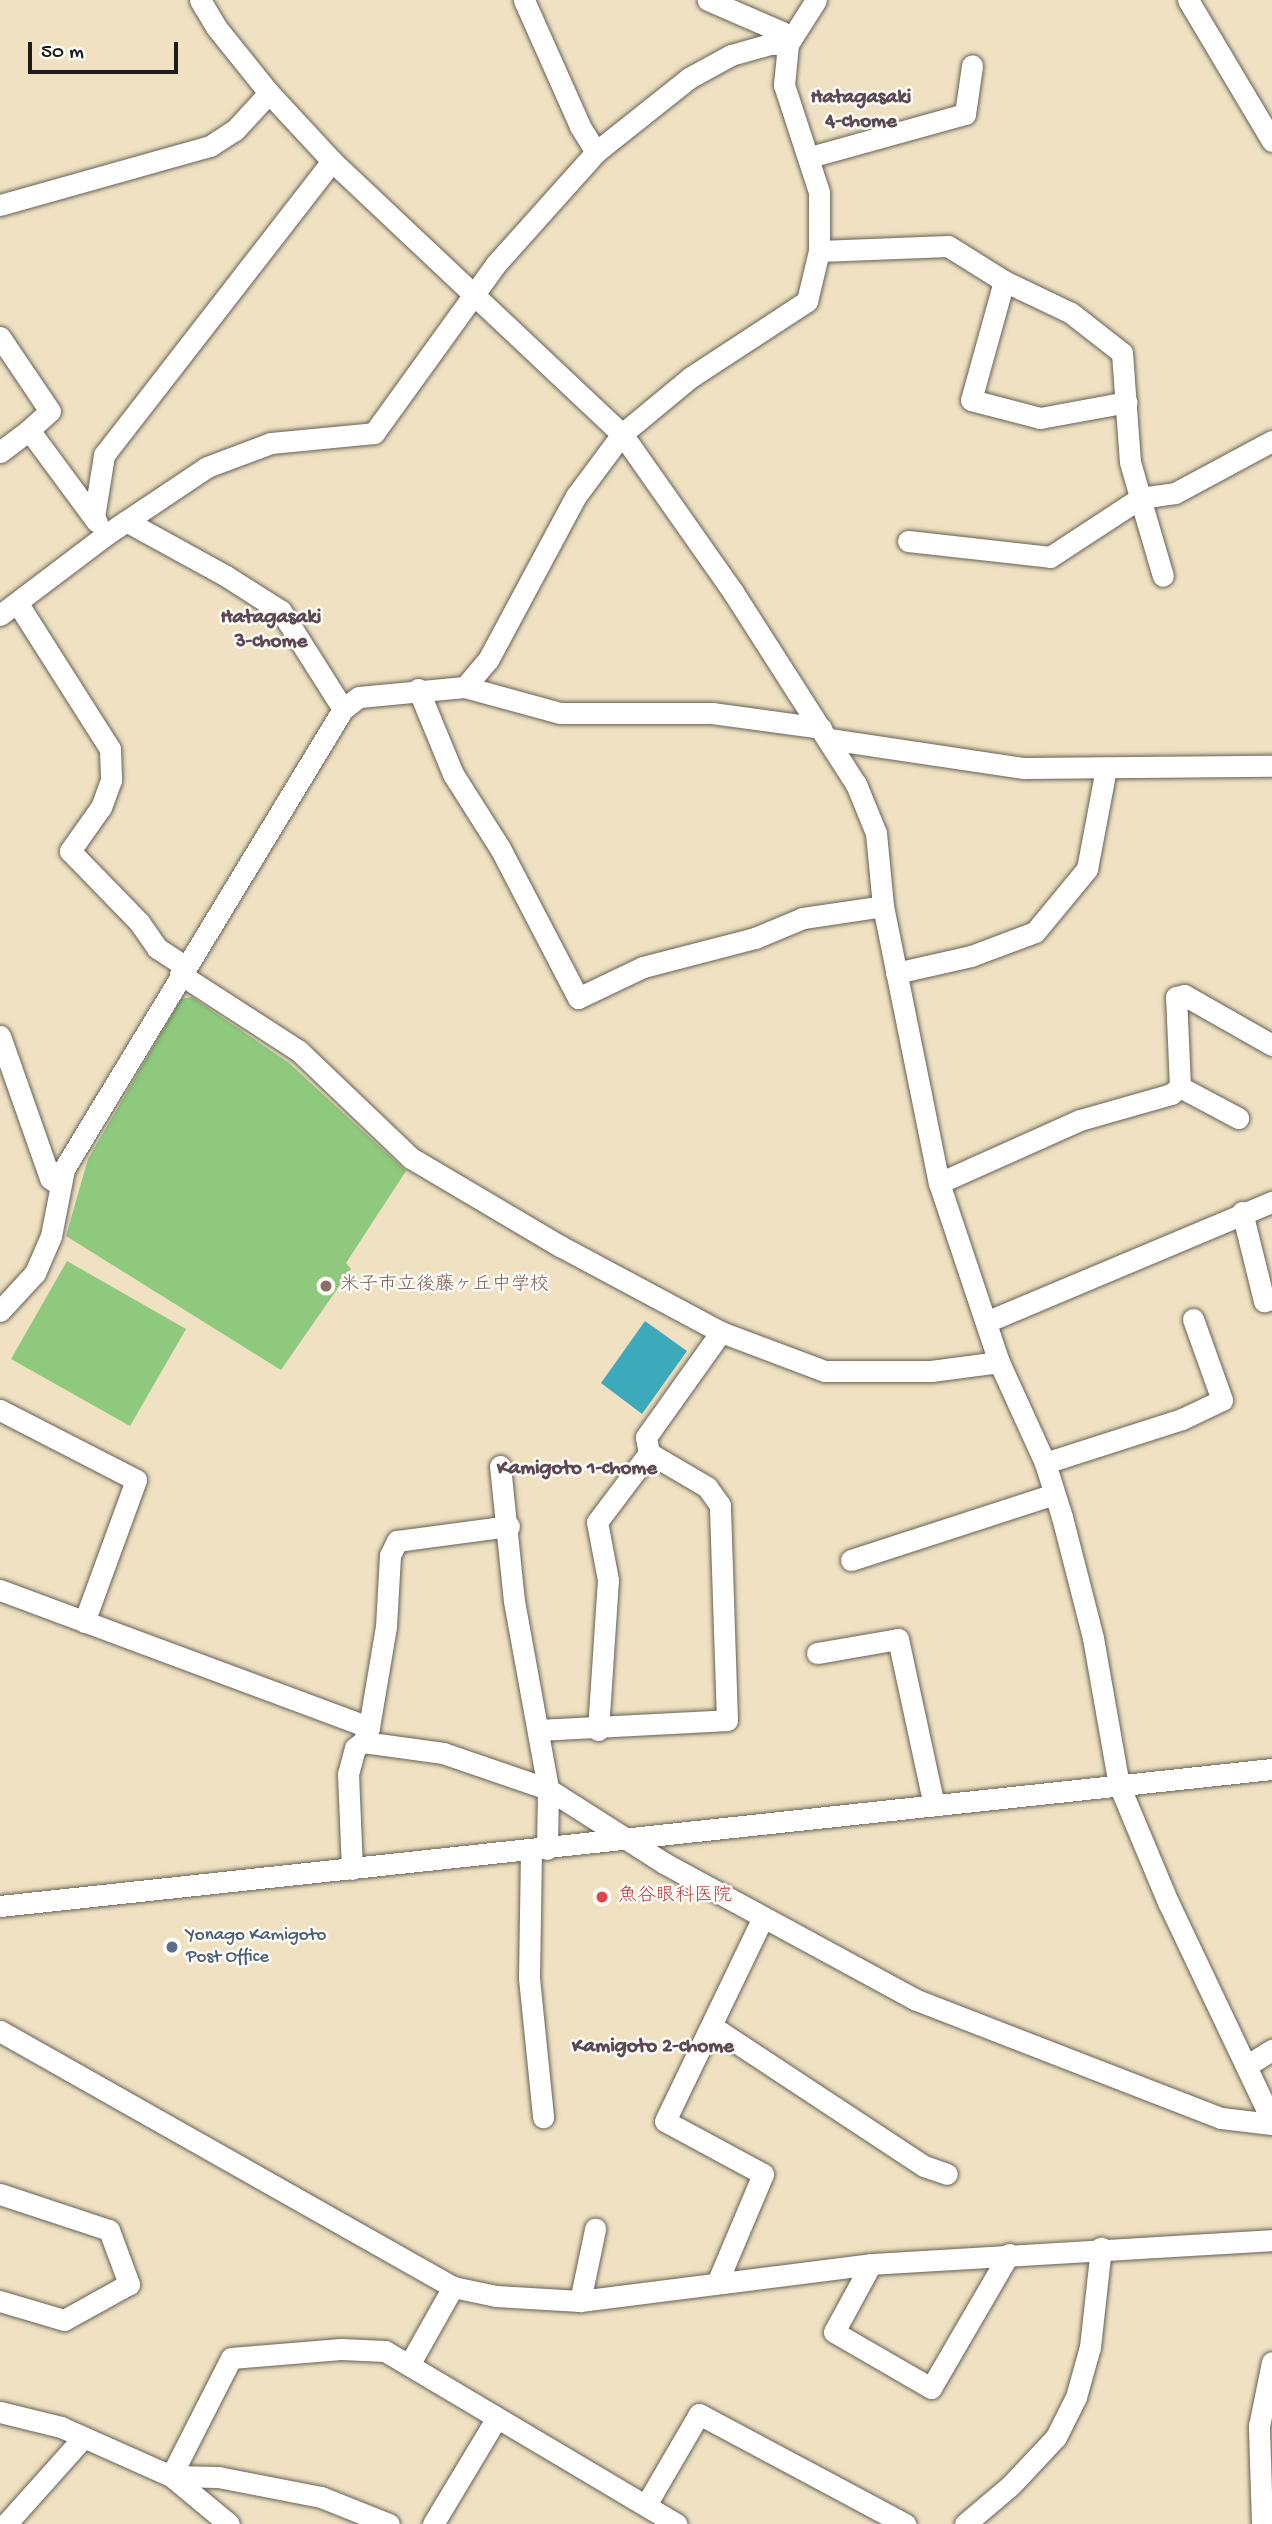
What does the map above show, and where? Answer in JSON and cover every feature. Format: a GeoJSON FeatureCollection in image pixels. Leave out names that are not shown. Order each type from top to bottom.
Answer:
{"type":"FeatureCollection","features":[{"type":"Feature","properties":{"kind":"street"},"geometry":{"type":"LineString","coordinates":[[200,0],[216,27],[269,93],[332,161],[622,434],[733,592],[856,784],[876,833],[883,906],[939,1183],[999,1362],[1045,1463],[1093,1638],[1119,1785],[1168,1902],[1272,2122]]}},
{"type":"Feature","properties":{"kind":"street"},"geometry":{"type":"LineString","coordinates":[[524,0],[580,127],[596,152]]}},
{"type":"Feature","properties":{"kind":"street"},"geometry":{"type":"LineString","coordinates":[[708,0],[782,32],[788,44]]}},
{"type":"Feature","properties":{"kind":"street"},"geometry":{"type":"LineString","coordinates":[[465,687],[488,660],[576,496],[622,434],[691,377],[807,301],[819,251],[819,192],[784,85],[788,44],[816,0]]}},
{"type":"Feature","properties":{"kind":"street"},"geometry":{"type":"LineString","coordinates":[[1188,0],[1272,141]]}},
{"type":"Feature","properties":{"kind":"street"},"geometry":{"type":"LineString","coordinates":[[0,615],[18,604],[100,526],[126,522],[207,467],[259,447],[311,437],[374,433],[472,294],[596,152],[689,78],[731,55],[770,44],[788,44]]}},
{"type":"Feature","properties":{"kind":"street"},"geometry":{"type":"LineString","coordinates":[[810,158],[965,114],[972,66]]}},
{"type":"Feature","properties":{"kind":"street"},"geometry":{"type":"LineString","coordinates":[[0,205],[210,146],[235,130],[269,93]]}},
{"type":"Feature","properties":{"kind":"street"},"geometry":{"type":"LineString","coordinates":[[100,526],[104,455],[332,161]]}},
{"type":"Feature","properties":{"kind":"street"},"geometry":{"type":"LineString","coordinates":[[819,251],[948,246],[1004,281],[1070,313],[1122,353],[1130,461],[1163,576]]}},
{"type":"Feature","properties":{"kind":"street"},"geometry":{"type":"LineString","coordinates":[[1004,281],[971,400],[1040,418],[1127,402]]}},
{"type":"Feature","properties":{"kind":"street"},"geometry":{"type":"LineString","coordinates":[[0,337],[50,411],[0,452]]}},
{"type":"Feature","properties":{"kind":"street"},"geometry":{"type":"LineString","coordinates":[[29,430],[100,526]]}},
{"type":"Feature","properties":{"kind":"street"},"geometry":{"type":"LineString","coordinates":[[908,541],[1050,557],[1140,498],[1175,493],[1272,441]]}},
{"type":"Feature","properties":{"kind":"street"},"geometry":{"type":"LineString","coordinates":[[126,522],[226,576],[281,611],[343,709]]}},
{"type":"Feature","properties":{"kind":"street"},"geometry":{"type":"LineString","coordinates":[[18,604],[110,749],[111,780],[101,807],[70,851],[139,922],[157,948],[183,970],[299,1051],[411,1158],[560,1246],[721,1332],[825,1371],[931,1371],[999,1362]]}},
{"type":"Feature","properties":{"kind":"street"},"geometry":{"type":"LineString","coordinates":[[0,1311],[35,1273],[51,1236],[64,1169],[343,709],[359,697],[418,689],[465,687],[560,713],[712,713],[1024,768],[1272,766]]}},
{"type":"Feature","properties":{"kind":"street"},"geometry":{"type":"LineString","coordinates":[[418,689],[453,774],[500,848],[578,998],[643,967],[755,938],[803,918],[883,906]]}},
{"type":"Feature","properties":{"kind":"street"},"geometry":{"type":"LineString","coordinates":[[896,973],[971,956],[1035,932],[1087,869],[1106,768]]}},
{"type":"Feature","properties":{"kind":"street"},"geometry":{"type":"LineString","coordinates":[[1180,1087],[1176,997],[1185,995],[1272,1045]]}},
{"type":"Feature","properties":{"kind":"street"},"geometry":{"type":"LineString","coordinates":[[0,1036],[50,1178],[59,1185]]}},
{"type":"Feature","properties":{"kind":"street"},"geometry":{"type":"LineString","coordinates":[[939,1183],[1080,1120],[1171,1094],[1180,1087]]}},
{"type":"Feature","properties":{"kind":"street"},"geometry":{"type":"LineString","coordinates":[[1180,1087],[1238,1118]]}},
{"type":"Feature","properties":{"kind":"street"},"geometry":{"type":"LineString","coordinates":[[986,1322],[1242,1212],[1272,1202]]}},
{"type":"Feature","properties":{"kind":"street"},"geometry":{"type":"LineString","coordinates":[[1242,1212],[1264,1301],[1272,1298]]}},
{"type":"Feature","properties":{"kind":"street"},"geometry":{"type":"LineString","coordinates":[[1045,1463],[1182,1419],[1222,1400],[1193,1319]]}},
{"type":"Feature","properties":{"kind":"street"},"geometry":{"type":"LineString","coordinates":[[598,1730],[608,1580],[597,1522],[649,1453],[646,1437],[721,1332]]}},
{"type":"Feature","properties":{"kind":"street"},"geometry":{"type":"LineString","coordinates":[[0,1410],[136,1480],[84,1622]]}},
{"type":"Feature","properties":{"kind":"street"},"geometry":{"type":"LineString","coordinates":[[539,1730],[598,1730],[727,1720],[720,1505],[707,1487],[649,1453]]}},
{"type":"Feature","properties":{"kind":"street"},"geometry":{"type":"LineString","coordinates":[[500,1466],[509,1526],[514,1601],[548,1789],[539,1850],[529,1978],[543,2118]]}},
{"type":"Feature","properties":{"kind":"street"},"geometry":{"type":"LineString","coordinates":[[851,1560],[1054,1494]]}},
{"type":"Feature","properties":{"kind":"street"},"geometry":{"type":"LineString","coordinates":[[352,1870],[348,1774],[355,1748],[366,1734],[386,1627],[390,1555],[397,1541],[509,1526]]}},
{"type":"Feature","properties":{"kind":"street"},"geometry":{"type":"LineString","coordinates":[[0,1590],[366,1734],[443,1753],[548,1789],[626,1838],[763,1917],[914,1999],[1221,2118],[1272,2122]]}},
{"type":"Feature","properties":{"kind":"street"},"geometry":{"type":"LineString","coordinates":[[817,1653],[898,1639],[934,1805]]}},
{"type":"Feature","properties":{"kind":"street"},"geometry":{"type":"LineString","coordinates":[[0,1906],[1272,1769]]}},
{"type":"Feature","properties":{"kind":"street"},"geometry":{"type":"LineString","coordinates":[[717,2283],[763,2174],[665,2121],[713,2027],[763,1917]]}},
{"type":"Feature","properties":{"kind":"street"},"geometry":{"type":"LineString","coordinates":[[713,2027],[924,2166],[947,2174]]}},
{"type":"Feature","properties":{"kind":"street"},"geometry":{"type":"LineString","coordinates":[[0,2031],[453,2287],[496,2297],[580,2301],[871,2264],[1101,2248],[1272,2240]]}},
{"type":"Feature","properties":{"kind":"street"},"geometry":{"type":"LineString","coordinates":[[1245,2066],[1272,2050]]}},
{"type":"Feature","properties":{"kind":"street"},"geometry":{"type":"LineString","coordinates":[[0,2194],[109,2231],[129,2284],[64,2320],[0,2301]]}},
{"type":"Feature","properties":{"kind":"street"},"geometry":{"type":"LineString","coordinates":[[580,2301],[595,2229]]}},
{"type":"Feature","properties":{"kind":"street"},"geometry":{"type":"LineString","coordinates":[[965,2524],[1011,2485],[1056,2437],[1076,2397],[1090,2347],[1101,2248]]}},
{"type":"Feature","properties":{"kind":"street"},"geometry":{"type":"LineString","coordinates":[[871,2264],[834,2332],[931,2388],[1009,2254]]}},
{"type":"Feature","properties":{"kind":"street"},"geometry":{"type":"LineString","coordinates":[[409,2365],[453,2287]]}},
{"type":"Feature","properties":{"kind":"street"},"geometry":{"type":"LineString","coordinates":[[171,2476],[231,2358],[341,2349],[385,2351],[676,2524]]}},
{"type":"Feature","properties":{"kind":"street"},"geometry":{"type":"LineString","coordinates":[[1262,2524],[1259,2426],[1272,2363]]}},
{"type":"Feature","properties":{"kind":"street"},"geometry":{"type":"LineString","coordinates":[[0,2412],[61,2427],[171,2476],[229,2524]]}},
{"type":"Feature","properties":{"kind":"street"},"geometry":{"type":"LineString","coordinates":[[646,2505],[699,2414],[905,2524]]}},
{"type":"Feature","properties":{"kind":"street"},"geometry":{"type":"LineString","coordinates":[[433,2524],[496,2419]]}},
{"type":"Feature","properties":{"kind":"street"},"geometry":{"type":"LineString","coordinates":[[6,2524],[83,2438]]}},
{"type":"Feature","properties":{"kind":"street"},"geometry":{"type":"LineString","coordinates":[[171,2476],[218,2477],[321,2497],[389,2524]]}},
{"type":"Feature","properties":{"kind":"green space"},"geometry":{"type":"Polygon","coordinates":[[[192,997],[289,1063],[406,1171],[346,1263],[351,1269],[281,1370],[66,1236],[88,1159],[181,999],[192,997]]]}},
{"type":"Feature","properties":{"kind":"green space"},"geometry":{"type":"Polygon","coordinates":[[[67,1261],[186,1329],[130,1426],[11,1359],[67,1261]]]}},
{"type":"Feature","properties":{"kind":"water"},"geometry":{"type":"Polygon","coordinates":[[[645,1321],[687,1351],[642,1414],[601,1383],[645,1321]]]}},
{"type":"Feature","properties":{"kind":"place","name":"米子市立後藤ヶ丘中学校"},"geometry":{"type":"Point","coordinates":[326,1286]}},
{"type":"Feature","properties":{"kind":"place","name":"魚谷眼科医院"},"geometry":{"type":"Point","coordinates":[602,1897]}},
{"type":"Feature","properties":{"kind":"place","name":"Yonago Kamigoto Post Office"},"geometry":{"type":"Point","coordinates":[172,1947]}},
{"type":"Feature","properties":{"kind":"district","name":"Hatagasaki 4-chome"},"geometry":{"type":"Point","coordinates":[861,111]}},
{"type":"Feature","properties":{"kind":"district","name":"Hatagasaki 3-chome"},"geometry":{"type":"Point","coordinates":[271,631]}},
{"type":"Feature","properties":{"kind":"district","name":"Kamigoto 1-chome"},"geometry":{"type":"Point","coordinates":[577,1470]}},
{"type":"Feature","properties":{"kind":"district","name":"Kamigoto 2-chome"},"geometry":{"type":"Point","coordinates":[653,2048]}}]}
